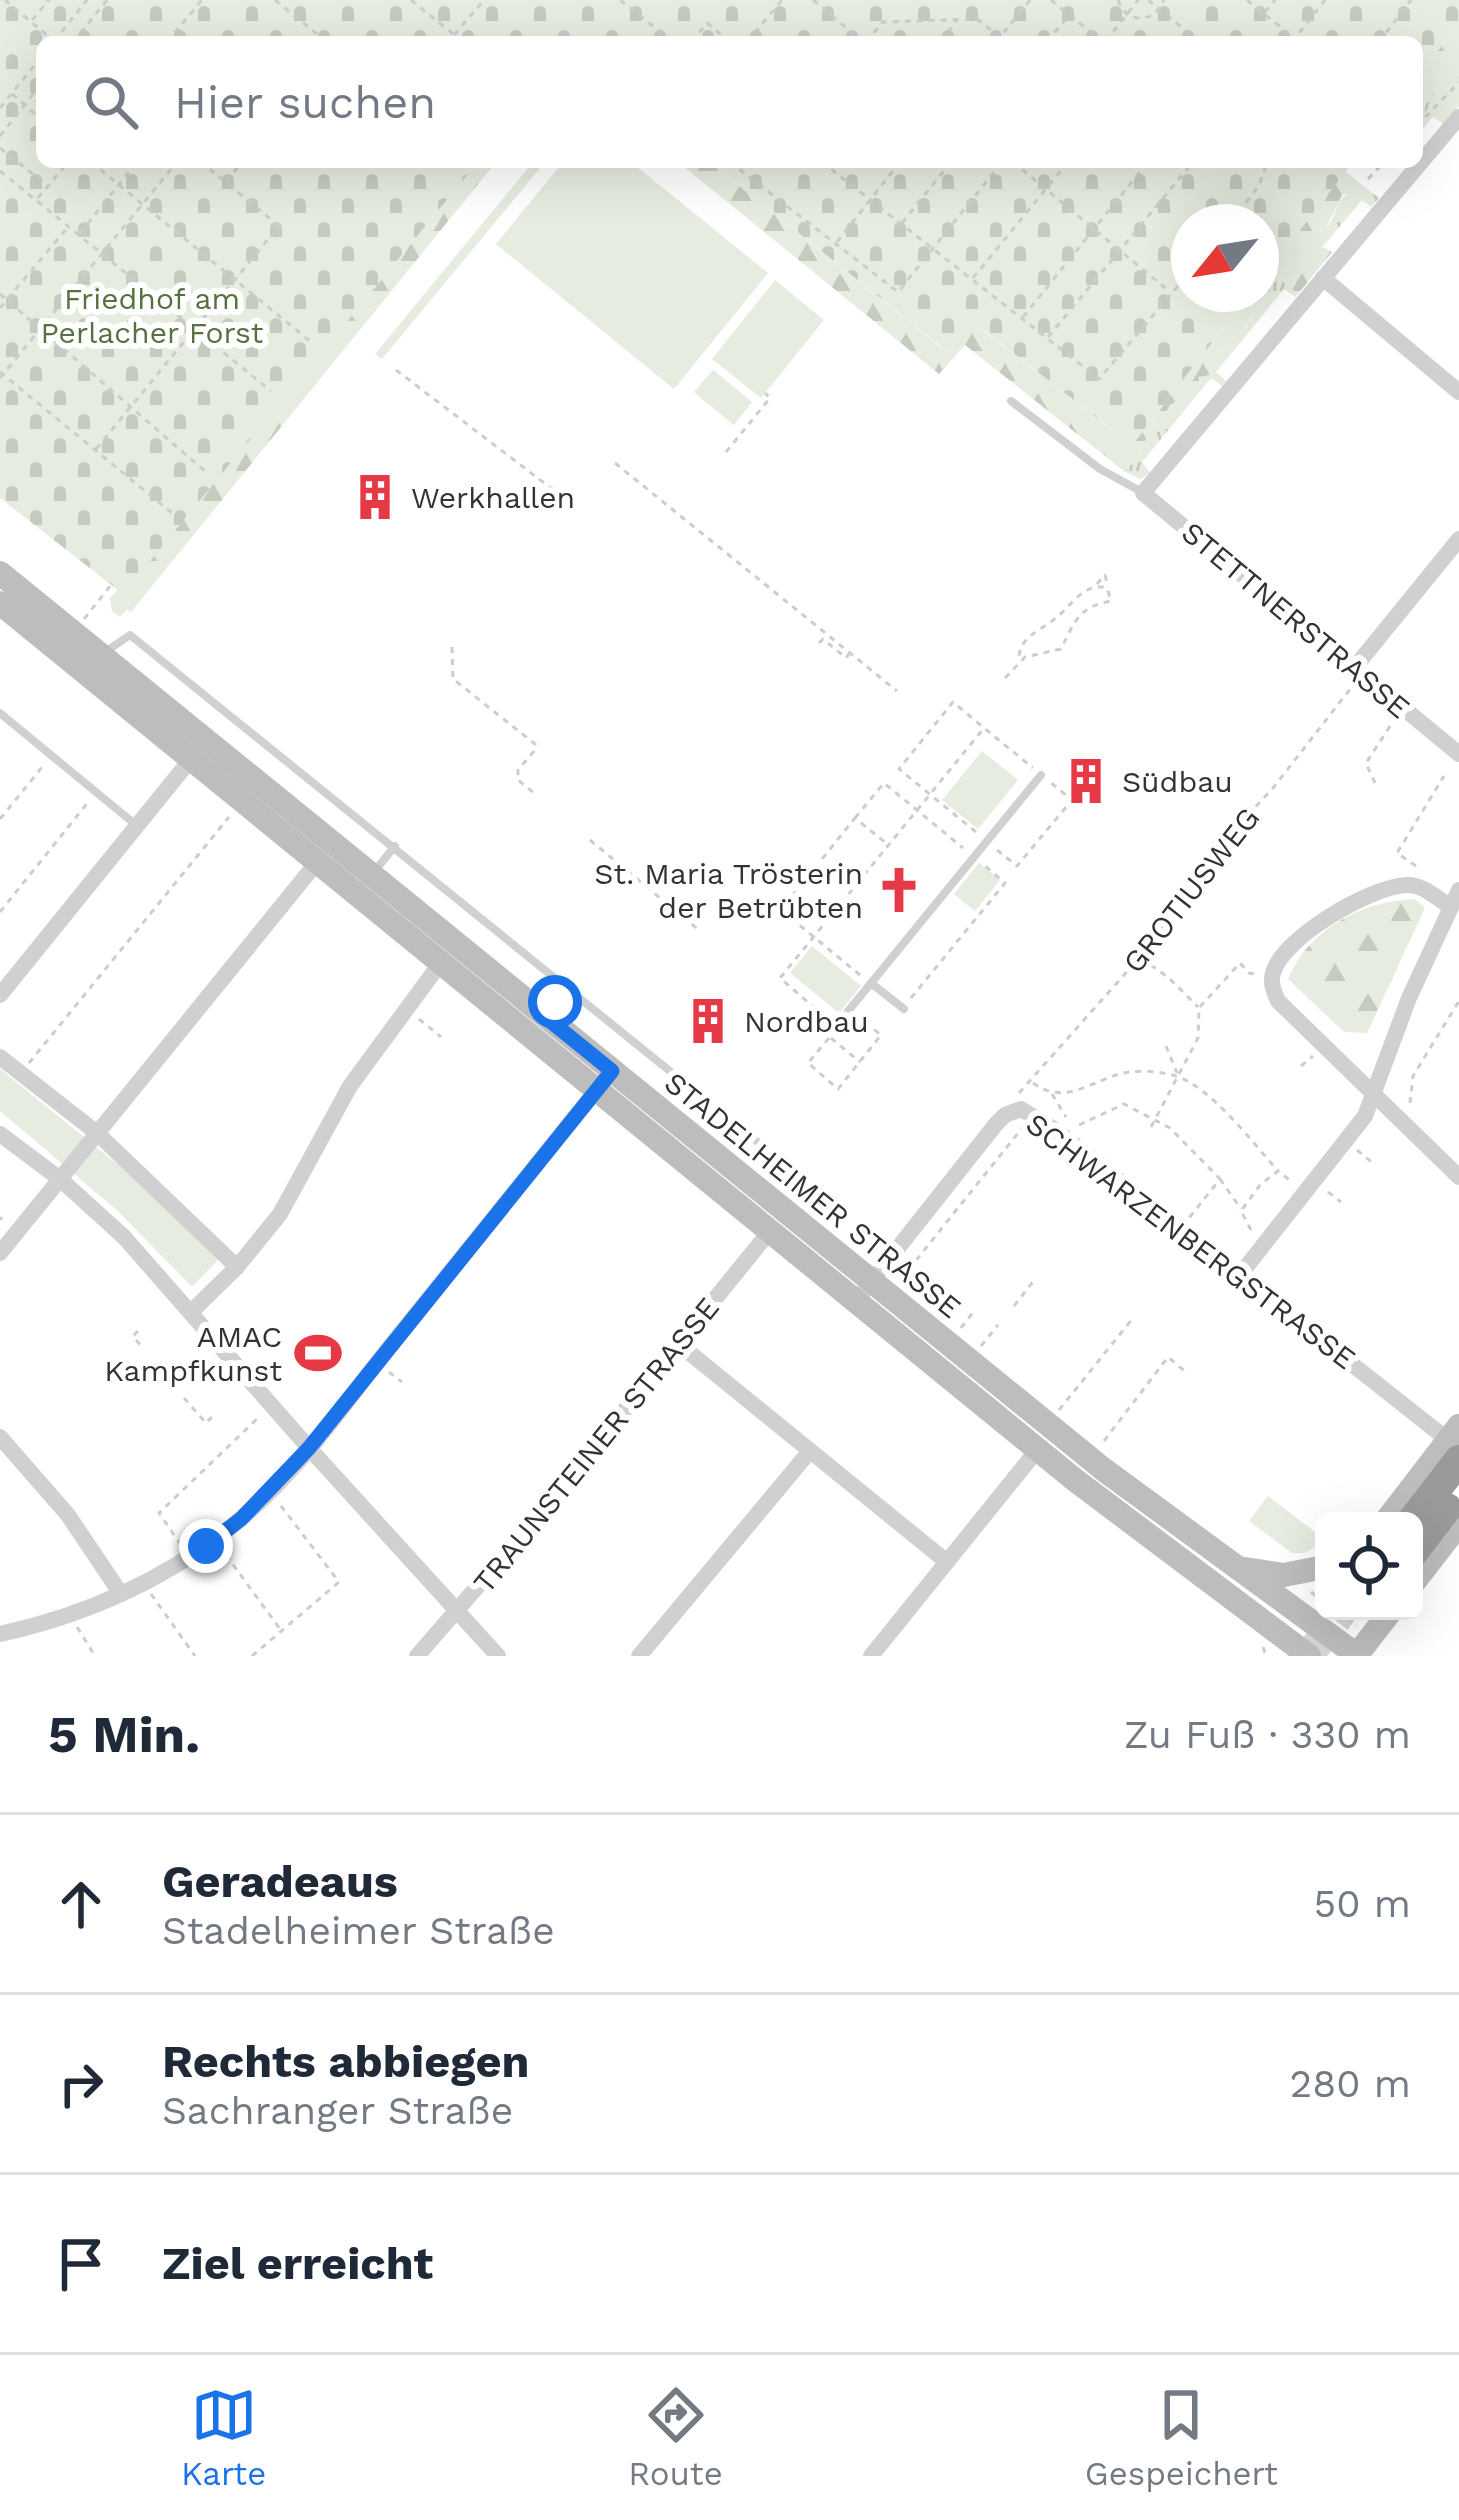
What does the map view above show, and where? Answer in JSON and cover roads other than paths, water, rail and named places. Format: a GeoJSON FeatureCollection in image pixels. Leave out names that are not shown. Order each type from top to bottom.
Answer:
{"type":"FeatureCollection","features":[{"type":"Feature","properties":{"kind":"highway"},"geometry":{"type":"LineString","coordinates":[[1410,1508],[1455,1442]]}},
{"type":"Feature","properties":{"kind":"highway"},"geometry":{"type":"LineString","coordinates":[[1423,1539],[1459,1492]]}},
{"type":"Feature","properties":{"kind":"main road","name":"STADELHEIMER STRASSE"},"geometry":{"type":"LineString","coordinates":[[0,573],[66,644],[191,759],[442,962],[604,1081],[864,1291],[1233,1567],[1315,1604]]}},
{"type":"Feature","properties":{"kind":"main road","name":"STADELHEIMER STRASSE"},"geometry":{"type":"LineString","coordinates":[[0,603],[66,644],[99,656],[544,1016],[604,1081],[770,1231],[864,1291],[1038,1449],[1296,1652]]}},
{"type":"Feature","properties":{"kind":"main road"},"geometry":{"type":"LineString","coordinates":[[1423,1570],[1459,1524]]}},
{"type":"Feature","properties":{"kind":"main road"},"geometry":{"type":"LineString","coordinates":[[1233,1567],[1284,1575],[1315,1570]]}},
{"type":"Feature","properties":{"kind":"main road"},"geometry":{"type":"LineString","coordinates":[[1296,1652],[1315,1606]]}},
{"type":"Feature","properties":{"kind":"main road","name":"STADELHEIMER STRASSE"},"geometry":{"type":"LineString","coordinates":[[1329,1620],[1357,1656]]}},
{"type":"Feature","properties":{"kind":"main road"},"geometry":{"type":"LineString","coordinates":[[1357,1656],[1384,1620]]}},
{"type":"Feature","properties":{"kind":"street"},"geometry":{"type":"LineString","coordinates":[[1423,160],[1459,117]]}},
{"type":"Feature","properties":{"kind":"street"},"geometry":{"type":"LineString","coordinates":[[1143,493],[1416,168]]}},
{"type":"Feature","properties":{"kind":"street"},"geometry":{"type":"LineString","coordinates":[[1323,278],[1459,392]]}},
{"type":"Feature","properties":{"kind":"street","name":"STETTNERSTRASSE"},"geometry":{"type":"LineString","coordinates":[[1143,493],[1454,750],[1459,764]]}},
{"type":"Feature","properties":{"kind":"street"},"geometry":{"type":"LineString","coordinates":[[1357,669],[1459,539]]}},
{"type":"Feature","properties":{"kind":"street"},"geometry":{"type":"LineString","coordinates":[[0,995],[7,973],[191,759]]}},
{"type":"Feature","properties":{"kind":"street"},"geometry":{"type":"LineString","coordinates":[[0,1253],[318,861]]}},
{"type":"Feature","properties":{"kind":"street"},"geometry":{"type":"LineString","coordinates":[[1239,1276],[1347,1142],[1374,1094],[1409,998],[1454,898],[1409,884],[1336,914],[1301,937],[1272,976],[1278,1001],[1374,1094],[1459,1177]]}},
{"type":"Feature","properties":{"kind":"street"},"geometry":{"type":"LineString","coordinates":[[192,1311],[237,1267],[280,1214],[330,1116],[442,962]]}},
{"type":"Feature","properties":{"kind":"street"},"geometry":{"type":"LineString","coordinates":[[0,1057],[97,1133],[237,1267]]}},
{"type":"Feature","properties":{"kind":"street"},"geometry":{"type":"LineString","coordinates":[[0,1634],[70,1615],[144,1582],[214,1539],[268,1490],[309,1448],[604,1081]]}},
{"type":"Feature","properties":{"kind":"street","name":"SCHWARZENBERGSTRASSE"},"geometry":{"type":"LineString","coordinates":[[864,1291],[996,1124],[1014,1111],[1030,1112],[1068,1132],[1180,1229],[1455,1442]]}},
{"type":"Feature","properties":{"kind":"street"},"geometry":{"type":"LineString","coordinates":[[0,1134],[124,1237],[498,1656]]}},
{"type":"Feature","properties":{"kind":"street","name":"TRAUNSTEINER STRASSE"},"geometry":{"type":"LineString","coordinates":[[417,1656],[458,1613],[770,1231]]}},
{"type":"Feature","properties":{"kind":"street"},"geometry":{"type":"LineString","coordinates":[[680,1345],[947,1562]]}},
{"type":"Feature","properties":{"kind":"street"},"geometry":{"type":"LineString","coordinates":[[0,1437],[68,1515],[121,1594]]}},
{"type":"Feature","properties":{"kind":"street"},"geometry":{"type":"LineString","coordinates":[[872,1656],[1038,1449]]}},
{"type":"Feature","properties":{"kind":"street"},"geometry":{"type":"LineString","coordinates":[[639,1656],[810,1451]]}},
{"type":"Feature","properties":{"kind":"lane"},"geometry":{"type":"LineString","coordinates":[[1011,401],[1100,469],[1143,493]]}},
{"type":"Feature","properties":{"kind":"lane"},"geometry":{"type":"LineString","coordinates":[[99,656],[130,635],[796,1173]]}},
{"type":"Feature","properties":{"kind":"lane"},"geometry":{"type":"LineString","coordinates":[[0,713],[137,826]]}},
{"type":"Feature","properties":{"kind":"lane"},"geometry":{"type":"LineString","coordinates":[[836,1026],[1041,775]]}},
{"type":"Feature","properties":{"kind":"lane"},"geometry":{"type":"LineString","coordinates":[[370,876],[395,846]]}},
{"type":"Feature","properties":{"kind":"lane"},"geometry":{"type":"LineString","coordinates":[[871,983],[903,1008]]}},
{"type":"Feature","properties":{"kind":"lane"},"geometry":{"type":"LineString","coordinates":[[544,1016],[568,987]]}},
{"type":"Feature","properties":{"kind":"tunnel"},"geometry":{"type":"LineString","coordinates":[[1308,1656],[1336,1620]]}},
{"type":"Feature","properties":{"kind":"place","name":"Werkhallen"},"geometry":{"type":"Point","coordinates":[375,497]}},
{"type":"Feature","properties":{"kind":"place","name":"Südbau"},"geometry":{"type":"Point","coordinates":[1086,781]}},
{"type":"Feature","properties":{"kind":"place","name":"St. Maria Trösterin der Betrübten"},"geometry":{"type":"Point","coordinates":[899,890]}},
{"type":"Feature","properties":{"kind":"place","name":"Nordbau"},"geometry":{"type":"Point","coordinates":[708,1021]}},
{"type":"Feature","properties":{"kind":"place","name":"AMAC Kampfkunst"},"geometry":{"type":"Point","coordinates":[318,1353]}},
{"type":"Feature","properties":{"kind":"park label","name":"Friedhof am Perlacher Forst"},"geometry":{"type":"Point","coordinates":[152,315]}}]}
